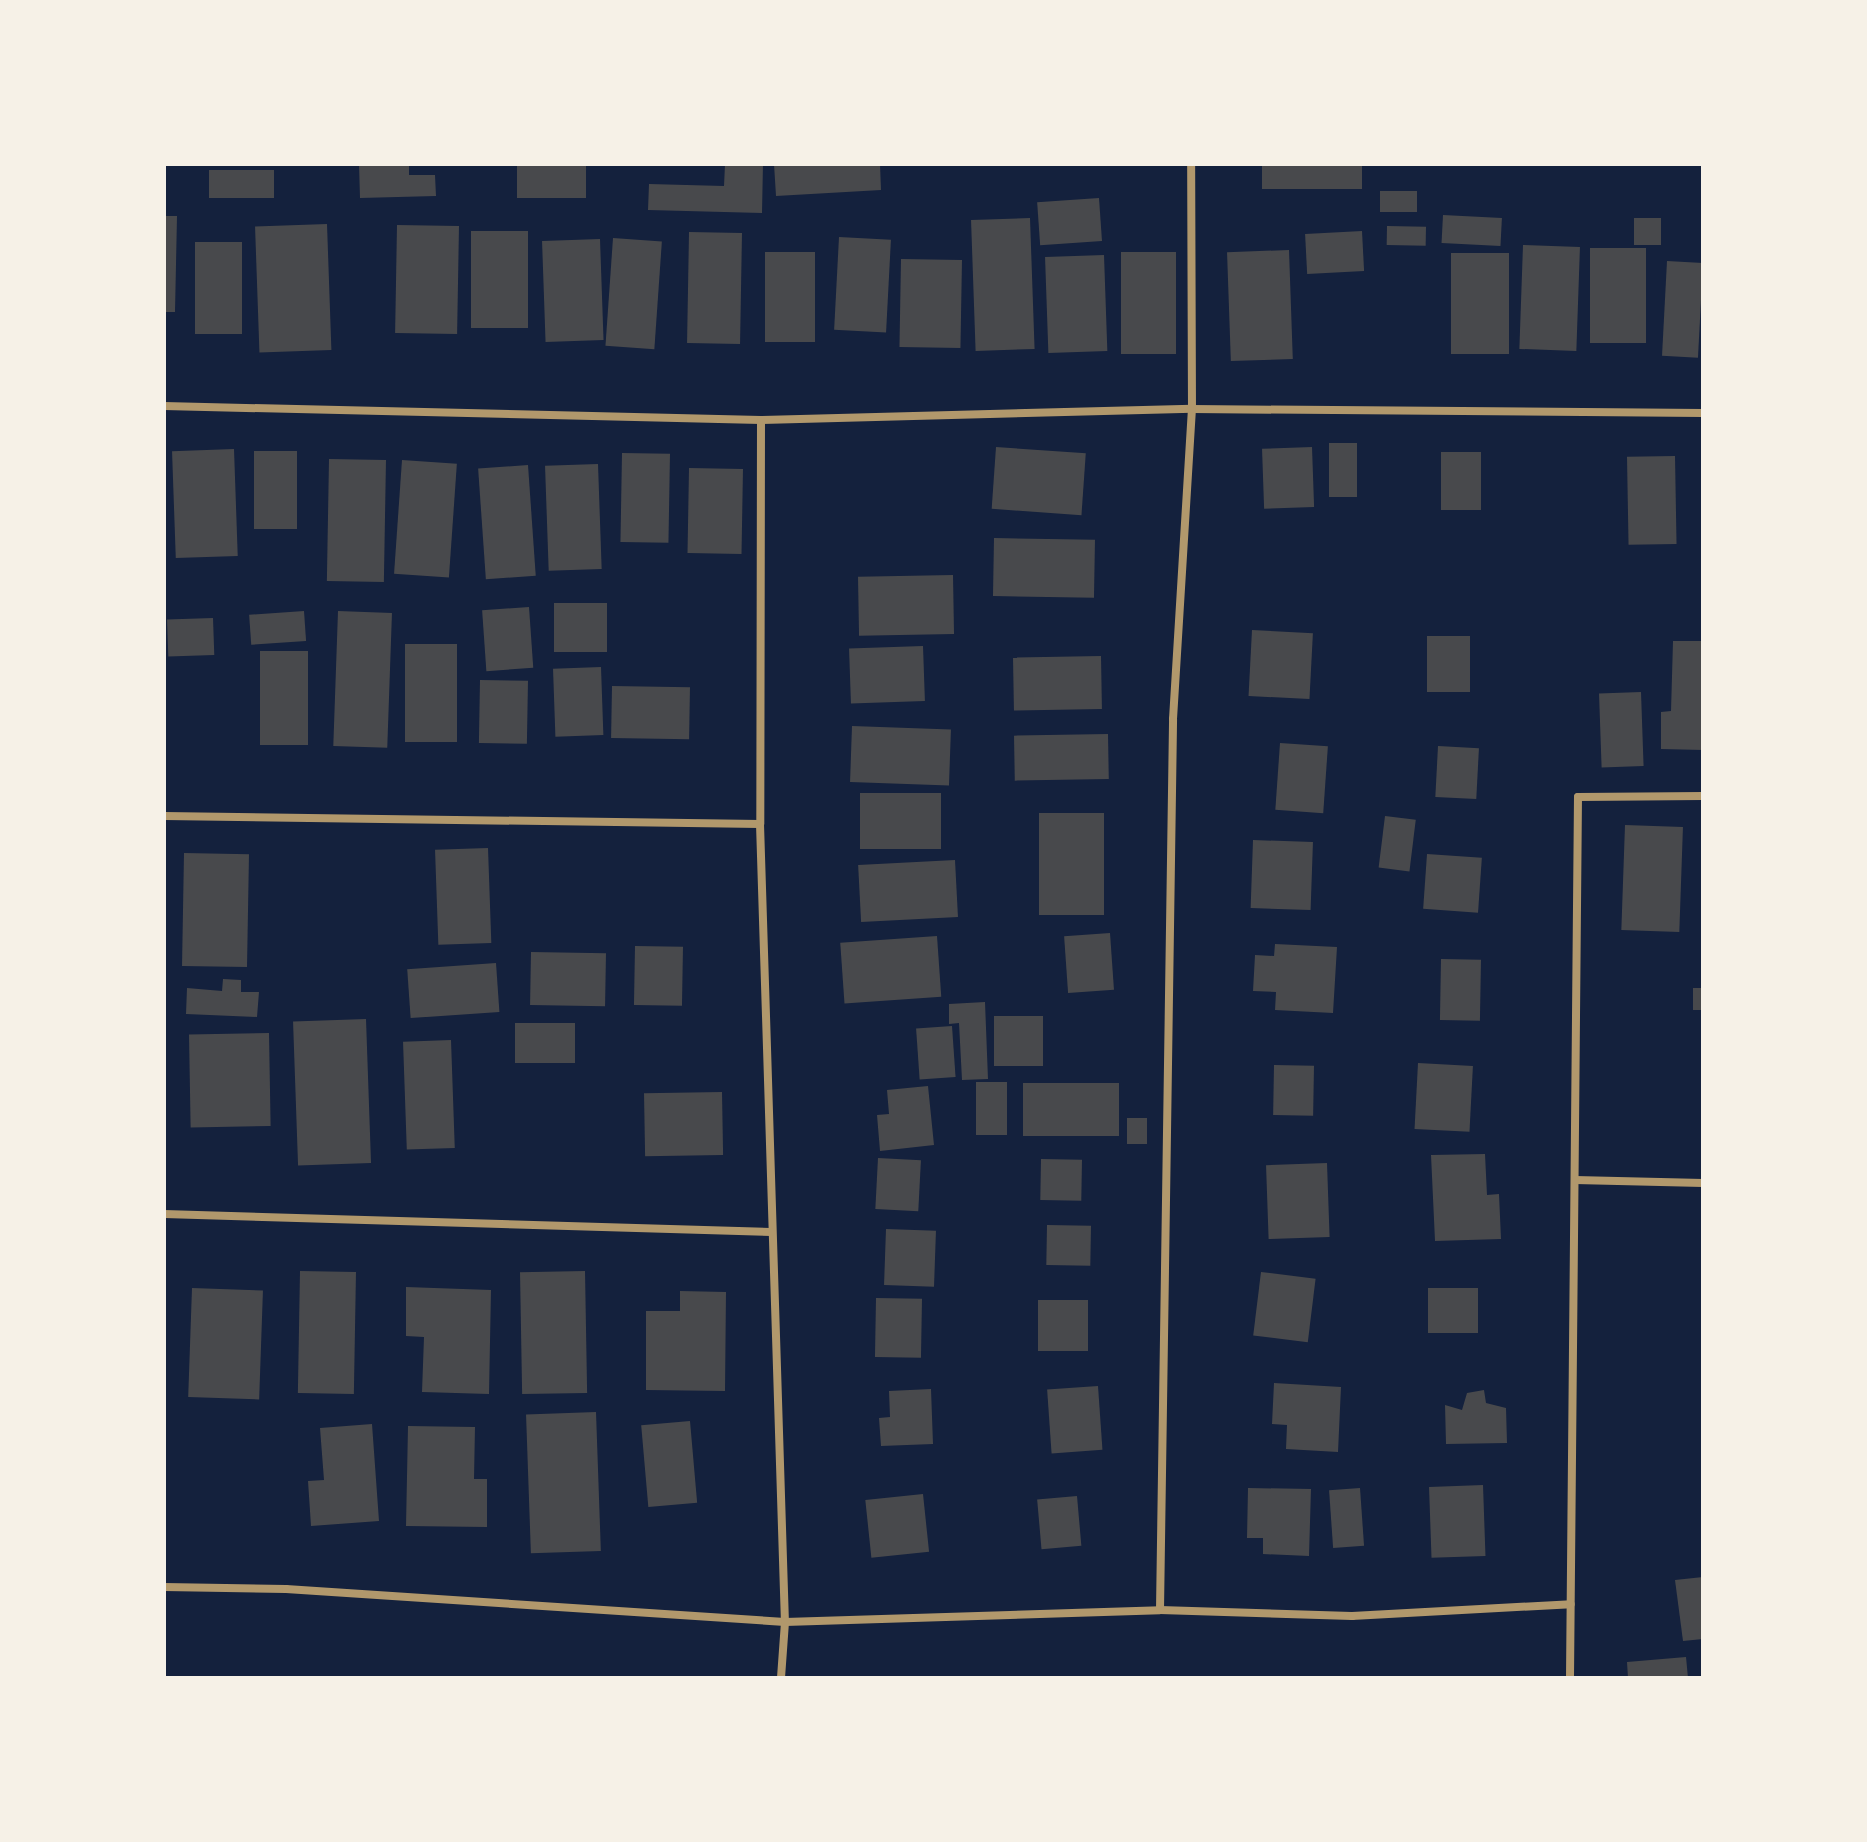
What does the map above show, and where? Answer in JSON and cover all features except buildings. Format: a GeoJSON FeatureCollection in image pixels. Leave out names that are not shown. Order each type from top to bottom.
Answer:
{"type":"FeatureCollection","features":[{"type":"Feature","properties":{"kind":"street"},"geometry":{"type":"LineString","coordinates":[[1160,1610],[1173,719],[1192,409],[1191,164]]}},
{"type":"Feature","properties":{"kind":"street"},"geometry":{"type":"LineString","coordinates":[[164,406],[761,420],[1192,409],[1703,413]]}},
{"type":"Feature","properties":{"kind":"street"},"geometry":{"type":"LineString","coordinates":[[761,420],[760,824],[785,1622],[781,1678]]}},
{"type":"Feature","properties":{"kind":"street"},"geometry":{"type":"LineString","coordinates":[[1570,1678],[1578,797],[1703,796]]}},
{"type":"Feature","properties":{"kind":"street"},"geometry":{"type":"LineString","coordinates":[[164,816],[760,824]]}},
{"type":"Feature","properties":{"kind":"street"},"geometry":{"type":"LineString","coordinates":[[1575,1180],[1703,1183]]}},
{"type":"Feature","properties":{"kind":"street"},"geometry":{"type":"LineString","coordinates":[[164,1214],[771,1232]]}},
{"type":"Feature","properties":{"kind":"street"},"geometry":{"type":"LineString","coordinates":[[164,1587],[341,1592],[785,1622],[1160,1610],[1352,1616],[1571,1604]]}}]}
